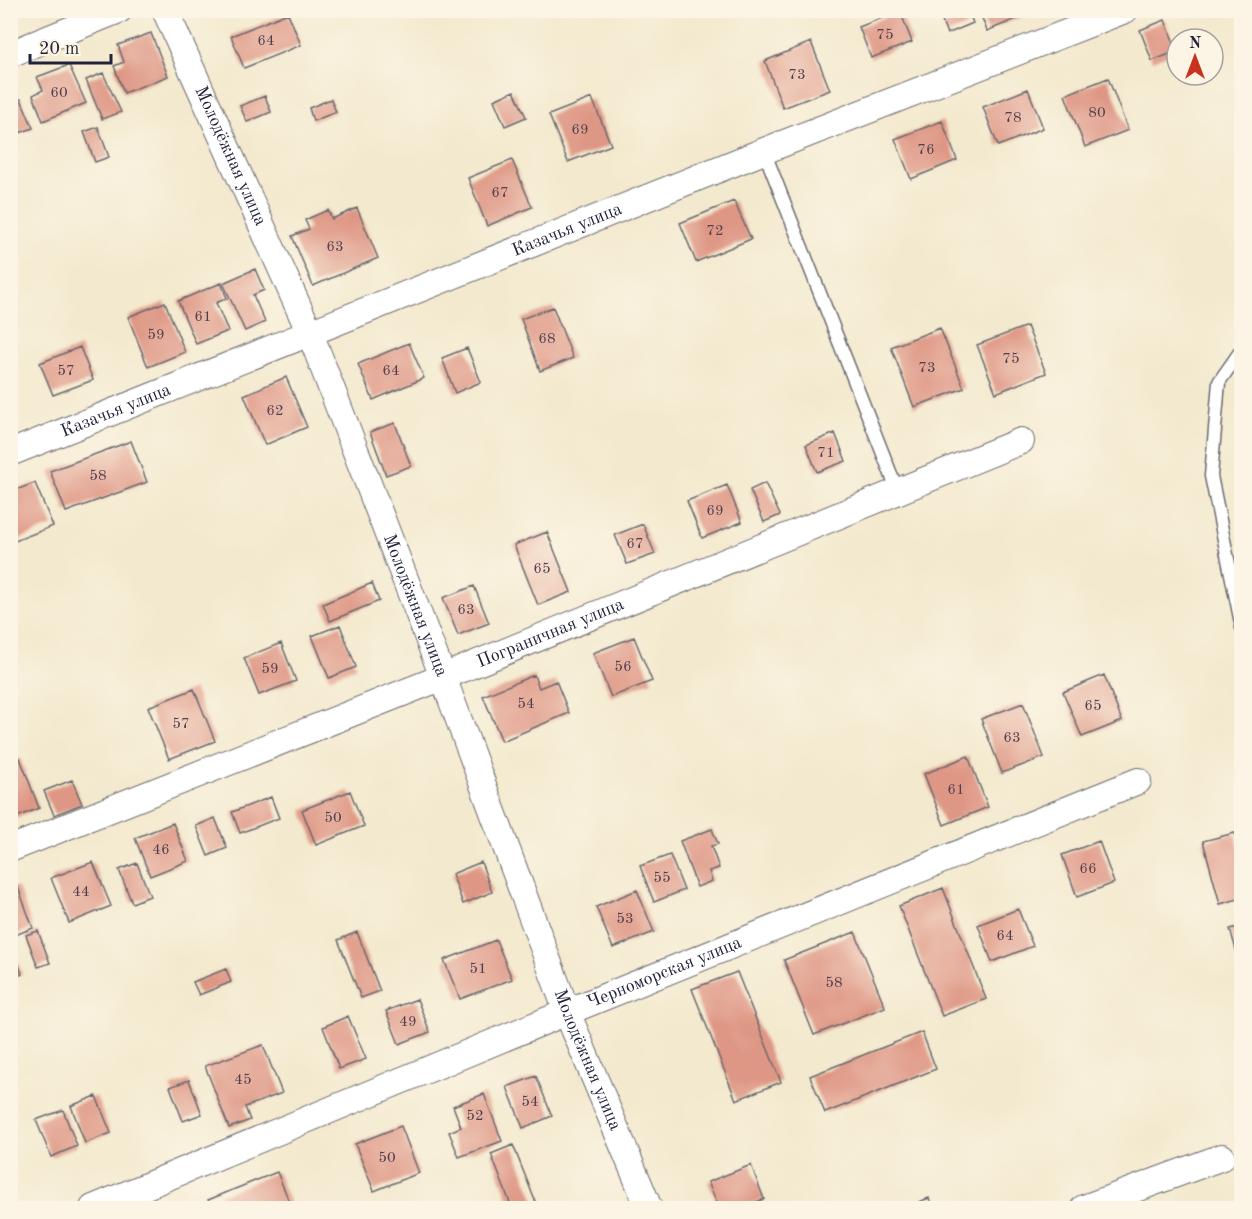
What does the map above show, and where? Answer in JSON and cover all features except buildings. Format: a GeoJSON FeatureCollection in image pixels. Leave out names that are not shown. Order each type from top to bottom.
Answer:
{"type":"FeatureCollection","features":[{"type":"Feature","properties":{"kind":"street"},"geometry":{"type":"LineString","coordinates":[[10,54],[118,10]]}},
{"type":"Feature","properties":{"kind":"street","name":"Молодёжная улица"},"geometry":{"type":"LineString","coordinates":[[165,10],[310,333],[443,677],[567,1012],[649,1209]]}},
{"type":"Feature","properties":{"kind":"street","name":"Казачья улица"},"geometry":{"type":"LineString","coordinates":[[10,453],[764,151],[1125,10]]}},
{"type":"Feature","properties":{"kind":"street","name":"Пограничная улица"},"geometry":{"type":"LineString","coordinates":[[10,849],[443,677],[1021,441]]}},
{"type":"Feature","properties":{"kind":"street","name":"Черноморская улица"},"geometry":{"type":"LineString","coordinates":[[93,1209],[567,1012],[1138,781]]}},
{"type":"Feature","properties":{"kind":"street"},"geometry":{"type":"LineString","coordinates":[[1084,1209],[1222,1157]]}},
{"type":"Feature","properties":{"kind":"lane"},"geometry":{"type":"LineString","coordinates":[[764,151],[898,492]]}},
{"type":"Feature","properties":{"kind":"lane"},"geometry":{"type":"LineString","coordinates":[[1242,349],[1219,382],[1211,476],[1242,628]]}}]}
